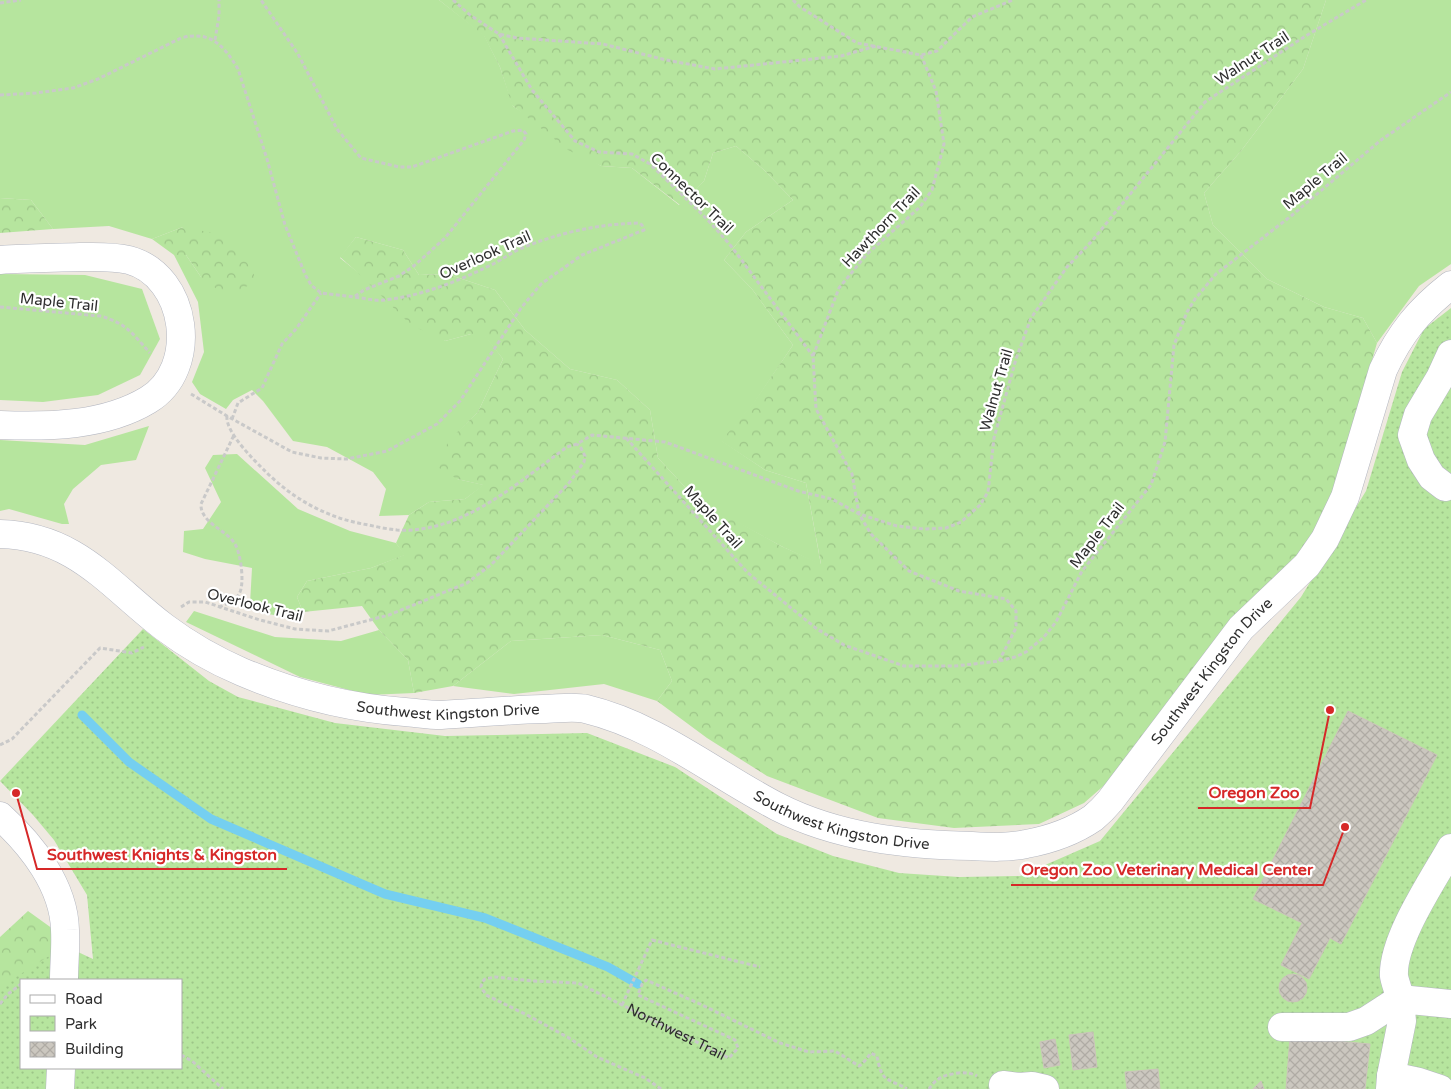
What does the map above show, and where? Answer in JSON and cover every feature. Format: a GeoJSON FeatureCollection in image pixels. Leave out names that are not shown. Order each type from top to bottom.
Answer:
{"type":"FeatureCollection","features":[{"type":"Feature","properties":{"kind":"street"},"geometry":{"type":"LineString","coordinates":[[0,260],[110,257],[130,260],[151,271],[163,283],[172,297],[181,327],[180,350],[173,376],[162,390],[148,400],[124,412],[97,419],[43,425],[0,425]]}},
{"type":"Feature","properties":{"kind":"street","name":"Southwest Kingston Drive"},"geometry":{"type":"LineString","coordinates":[[0,534],[48,543],[82,558],[182,640],[204,654],[239,671],[282,688],[335,702],[374,709],[437,715],[582,708],[648,731],[778,807],[814,823],[852,833],[898,841],[952,846],[1007,847],[1027,844],[1084,823],[1094,817],[1118,794],[1241,628],[1307,565],[1326,539],[1345,497],[1383,370],[1388,359],[1407,327],[1424,308],[1451,285]]}},
{"type":"Feature","properties":{"kind":"street"},"geometry":{"type":"LineString","coordinates":[[1445,487],[1432,477],[1421,460],[1412,435],[1418,415],[1440,378],[1451,354]]}},
{"type":"Feature","properties":{"kind":"street"},"geometry":{"type":"LineString","coordinates":[[0,816],[29,848],[55,885],[66,930],[64,979]]}},
{"type":"Feature","properties":{"kind":"street"},"geometry":{"type":"LineString","coordinates":[[1440,1089],[1392,1075],[1402,1021],[1400,998],[1394,976],[1398,949],[1416,910],[1451,848]]}},
{"type":"Feature","properties":{"kind":"street"},"geometry":{"type":"LineString","coordinates":[[1282,1027],[1349,1026],[1366,1021],[1400,998],[1451,1004]]}},
{"type":"Feature","properties":{"kind":"street"},"geometry":{"type":"LineString","coordinates":[[60,1089],[61,1069]]}},
{"type":"Feature","properties":{"kind":"street"},"geometry":{"type":"LineString","coordinates":[[1003,1084],[1045,1089]]}},
{"type":"Feature","properties":{"kind":"path"},"geometry":{"type":"LineString","coordinates":[[0,3],[21,0]]}},
{"type":"Feature","properties":{"kind":"path"},"geometry":{"type":"LineString","coordinates":[[215,40],[219,16],[219,0]]}},
{"type":"Feature","properties":{"kind":"path","name":"Overlook Trail"},"geometry":{"type":"LineString","coordinates":[[260,0],[298,54],[338,129],[361,158],[412,167],[513,131],[524,130],[526,134],[524,140],[445,238],[415,265],[399,276],[364,290],[354,297]]}},
{"type":"Feature","properties":{"kind":"path"},"geometry":{"type":"LineString","coordinates":[[453,0],[470,15],[498,34],[517,38],[603,44],[666,60],[715,69],[841,56],[876,46]]}},
{"type":"Feature","properties":{"kind":"path"},"geometry":{"type":"LineString","coordinates":[[794,0],[800,6],[857,43],[921,55],[937,51],[972,17],[1013,0]]}},
{"type":"Feature","properties":{"kind":"path","name":"Walnut Trail"},"geometry":{"type":"LineString","coordinates":[[227,416],[226,423],[254,460],[299,499],[318,509],[350,521],[397,530],[432,528],[468,515],[505,492],[567,447],[577,444],[592,435],[665,442],[798,491],[832,499],[859,514],[897,526],[924,529],[946,528],[961,522],[980,505],[988,492],[994,438],[1016,359],[1031,318],[1067,267],[1092,241],[1205,102],[1304,37],[1366,0]]}},
{"type":"Feature","properties":{"kind":"path","name":"Connector Trail"},"geometry":{"type":"LineString","coordinates":[[498,34],[532,90],[576,141],[600,152],[632,154],[650,164],[707,219],[731,246],[813,356]]}},
{"type":"Feature","properties":{"kind":"path"},"geometry":{"type":"LineString","coordinates":[[0,95],[73,88],[98,79],[181,38],[194,35],[215,40],[231,57],[238,69],[267,159],[285,225],[297,257],[311,284],[321,293],[354,297]]}},
{"type":"Feature","properties":{"kind":"path","name":"Hawthorn Trail"},"geometry":{"type":"LineString","coordinates":[[921,55],[936,91],[944,144],[932,190],[920,207],[867,254],[839,288],[813,356],[816,409],[852,474],[859,514],[871,534],[909,571],[959,591],[1006,600],[1016,610],[1016,628],[999,661]]}},
{"type":"Feature","properties":{"kind":"path","name":"Maple Trail"},"geometry":{"type":"LineString","coordinates":[[626,438],[748,573],[817,629],[844,645],[904,666],[955,666],[999,661],[1026,652],[1044,637],[1056,622],[1082,571],[1151,485],[1165,442],[1174,345],[1194,299],[1216,274],[1291,216],[1381,140],[1451,92]]}},
{"type":"Feature","properties":{"kind":"path","name":"Overlook Trail"},"geometry":{"type":"LineString","coordinates":[[227,416],[275,444],[306,456],[346,459],[387,451],[437,424],[460,401],[521,308],[541,284],[582,255],[642,232],[644,228],[638,223],[610,224],[580,230],[520,249],[471,275],[435,289],[383,300],[354,297]]}},
{"type":"Feature","properties":{"kind":"path"},"geometry":{"type":"LineString","coordinates":[[232,419],[238,403],[262,388],[282,344],[296,329],[321,293]]}},
{"type":"Feature","properties":{"kind":"path","name":"Maple Trail"},"geometry":{"type":"LineString","coordinates":[[0,307],[100,316],[115,320],[128,328],[153,356]]}},
{"type":"Feature","properties":{"kind":"path"},"geometry":{"type":"LineString","coordinates":[[190,393],[227,416]]}},
{"type":"Feature","properties":{"kind":"path"},"geometry":{"type":"LineString","coordinates":[[218,607],[239,595],[242,586],[241,568],[236,545],[204,515],[200,508],[234,435]]}},
{"type":"Feature","properties":{"kind":"path","name":"Overlook Trail"},"geometry":{"type":"LineString","coordinates":[[181,607],[189,602],[205,602],[295,629],[328,631],[390,615],[466,583],[492,564],[570,483],[584,462],[585,456],[577,444]]}},
{"type":"Feature","properties":{"kind":"path"},"geometry":{"type":"LineString","coordinates":[[0,745],[12,738],[100,648],[132,653],[138,651],[147,643]]}},
{"type":"Feature","properties":{"kind":"path"},"geometry":{"type":"LineString","coordinates":[[622,1005],[652,940],[760,967]]}},
{"type":"Feature","properties":{"kind":"path","name":"Northwest Trail"},"geometry":{"type":"LineString","coordinates":[[662,1089],[645,1078],[596,1057],[562,1034],[486,995],[481,987],[482,982],[485,979],[495,978],[578,983],[729,1058],[738,1048],[736,1040],[638,995],[642,984],[646,980],[780,1043],[809,1052],[836,1051],[858,1066],[871,1054],[877,1056],[881,1071],[888,1081],[907,1089]]}},
{"type":"Feature","properties":{"kind":"path"},"geometry":{"type":"LineString","coordinates":[[0,1004],[8,994],[20,985]]}},
{"type":"Feature","properties":{"kind":"path"},"geometry":{"type":"LineString","coordinates":[[182,1056],[192,1061],[223,1089]]}},
{"type":"Feature","properties":{"kind":"path"},"geometry":{"type":"LineString","coordinates":[[929,1089],[938,1079],[951,1074],[973,1073],[986,1082],[1003,1084]]}},
{"type":"Feature","properties":{"kind":"green space"},"geometry":{"type":"Polygon","coordinates":[[[0,0],[439,0],[484,35],[500,67],[513,106],[601,166],[632,168],[679,205],[704,181],[713,153],[736,146],[764,170],[793,200],[746,232],[724,260],[752,289],[793,345],[754,403],[722,441],[765,470],[806,483],[821,565],[731,519],[703,512],[685,487],[658,458],[650,410],[617,380],[570,369],[525,330],[495,290],[447,274],[419,275],[403,250],[356,237],[340,258],[445,341],[471,334],[484,334],[503,359],[478,412],[449,441],[457,479],[484,485],[465,499],[429,502],[409,515],[379,516],[386,489],[373,472],[327,447],[293,441],[263,401],[252,390],[233,400],[226,409],[200,394],[192,382],[204,352],[198,302],[174,255],[186,255],[201,277],[183,227],[152,239],[109,226],[53,229],[31,200],[0,198],[0,0]]]}},
{"type":"Feature","properties":{"kind":"green space"},"geometry":{"type":"Polygon","coordinates":[[[439,0],[1326,0],[1303,69],[1241,151],[1204,193],[1213,225],[1267,279],[1324,307],[1363,318],[1377,343],[1349,440],[1334,510],[1307,555],[1124,768],[1084,803],[1039,824],[954,828],[878,818],[767,776],[707,738],[657,701],[672,681],[660,650],[602,635],[511,641],[453,686],[414,693],[408,660],[379,630],[362,606],[303,612],[297,597],[307,581],[371,568],[404,555],[396,543],[409,515],[429,502],[465,499],[483,485],[457,479],[439,468],[448,441],[478,412],[503,359],[483,334],[471,334],[445,341],[411,325],[340,257],[356,237],[403,250],[419,275],[447,274],[495,290],[525,330],[570,369],[617,380],[650,410],[658,458],[685,487],[703,512],[731,518],[781,546],[821,564],[806,483],[765,470],[721,441],[754,402],[793,345],[752,289],[724,260],[746,232],[793,200],[764,170],[736,146],[713,153],[704,181],[680,205],[632,168],[601,166],[568,150],[512,105],[500,67],[484,36],[439,0]]]}},
{"type":"Feature","properties":{"kind":"green space"},"geometry":{"type":"Polygon","coordinates":[[[1326,0],[1451,0],[1451,264],[1419,286],[1377,343],[1363,318],[1324,307],[1267,279],[1213,225],[1204,193],[1241,151],[1303,69],[1326,0]]]}},
{"type":"Feature","properties":{"kind":"green space"},"geometry":{"type":"Polygon","coordinates":[[[0,198],[31,200],[53,229],[0,233],[0,198]]]}},
{"type":"Feature","properties":{"kind":"green space"},"geometry":{"type":"Polygon","coordinates":[[[183,227],[218,234],[254,261],[254,283],[226,296],[201,277],[186,255],[174,255],[152,239],[183,227]]]}},
{"type":"Feature","properties":{"kind":"green space"},"geometry":{"type":"Polygon","coordinates":[[[0,274],[85,275],[142,289],[160,339],[140,375],[98,395],[43,402],[0,400],[0,274]]]}},
{"type":"Feature","properties":{"kind":"green space"},"geometry":{"type":"Polygon","coordinates":[[[1451,308],[1451,1089],[0,1089],[0,987],[65,946],[93,959],[87,895],[54,840],[0,781],[143,629],[209,681],[238,697],[335,723],[445,736],[587,733],[675,767],[777,834],[833,856],[899,873],[959,877],[1020,876],[1100,841],[1301,597],[1366,491],[1402,372],[1424,329],[1451,308]]]}},
{"type":"Feature","properties":{"kind":"green space"},"geometry":{"type":"Polygon","coordinates":[[[149,426],[136,460],[101,465],[73,489],[64,504],[69,524],[62,524],[9,509],[0,511],[0,440],[85,445],[149,426]]]}},
{"type":"Feature","properties":{"kind":"green space"},"geometry":{"type":"Polygon","coordinates":[[[237,454],[298,509],[350,531],[396,543],[405,555],[371,568],[307,581],[297,597],[303,612],[292,618],[262,613],[250,604],[252,568],[205,559],[183,552],[184,531],[203,529],[221,502],[205,468],[213,455],[237,454]]]}},
{"type":"Feature","properties":{"kind":"green space"},"geometry":{"type":"Polygon","coordinates":[[[194,611],[275,637],[341,641],[379,630],[408,660],[414,693],[368,695],[300,677],[186,622],[194,611]]]}},
{"type":"Feature","properties":{"kind":"green space"},"geometry":{"type":"Polygon","coordinates":[[[602,635],[660,650],[672,681],[657,701],[604,684],[514,694],[453,686],[511,641],[602,635]]]}},
{"type":"Feature","properties":{"kind":"green space"},"geometry":{"type":"Polygon","coordinates":[[[28,911],[53,929],[53,979],[20,979],[20,1069],[0,1089],[0,937],[28,911]]]}},
{"type":"Feature","properties":{"kind":"building"},"geometry":{"type":"Polygon","coordinates":[[[1348,711],[1437,755],[1341,944],[1330,938],[1309,979],[1281,965],[1302,923],[1253,899],[1348,711]]]}},
{"type":"Feature","properties":{"kind":"building"},"geometry":{"type":"Polygon","coordinates":[[[1293,974],[1303,978],[1307,988],[1303,998],[1293,1002],[1283,998],[1279,988],[1283,978],[1293,974]]]}},
{"type":"Feature","properties":{"kind":"building"},"geometry":{"type":"Polygon","coordinates":[[[1093,1032],[1097,1067],[1073,1070],[1069,1035],[1093,1032]]]}},
{"type":"Feature","properties":{"kind":"building"},"geometry":{"type":"Polygon","coordinates":[[[1290,1037],[1370,1044],[1365,1089],[1286,1089],[1290,1037]]]}},
{"type":"Feature","properties":{"kind":"building"},"geometry":{"type":"Polygon","coordinates":[[[1055,1039],[1060,1065],[1044,1068],[1040,1042],[1055,1039]]]}},
{"type":"Feature","properties":{"kind":"building"},"geometry":{"type":"Polygon","coordinates":[[[1158,1069],[1160,1089],[1127,1089],[1125,1072],[1158,1069]]]}},
{"type":"Feature","properties":{"kind":"building"},"geometry":{"type":"Polygon","coordinates":[[[1261,1081],[1264,1089],[1253,1089],[1261,1081]]]}},
{"type":"Feature","properties":{"kind":"waterway"},"geometry":{"type":"LineString","coordinates":[[82,715],[129,762],[211,819],[385,894],[485,918],[608,967],[638,984]]}},
{"type":"Feature","properties":{"kind":"place","name":"Oregon Zoo"},"geometry":{"type":"Point","coordinates":[1330,710]}},
{"type":"Feature","properties":{"kind":"place","name":"Southwest Knights & Kingston"},"geometry":{"type":"Point","coordinates":[16,793]}},
{"type":"Feature","properties":{"kind":"place","name":"Oregon Zoo Veterinary Medical Center"},"geometry":{"type":"Point","coordinates":[1345,827]}}]}
